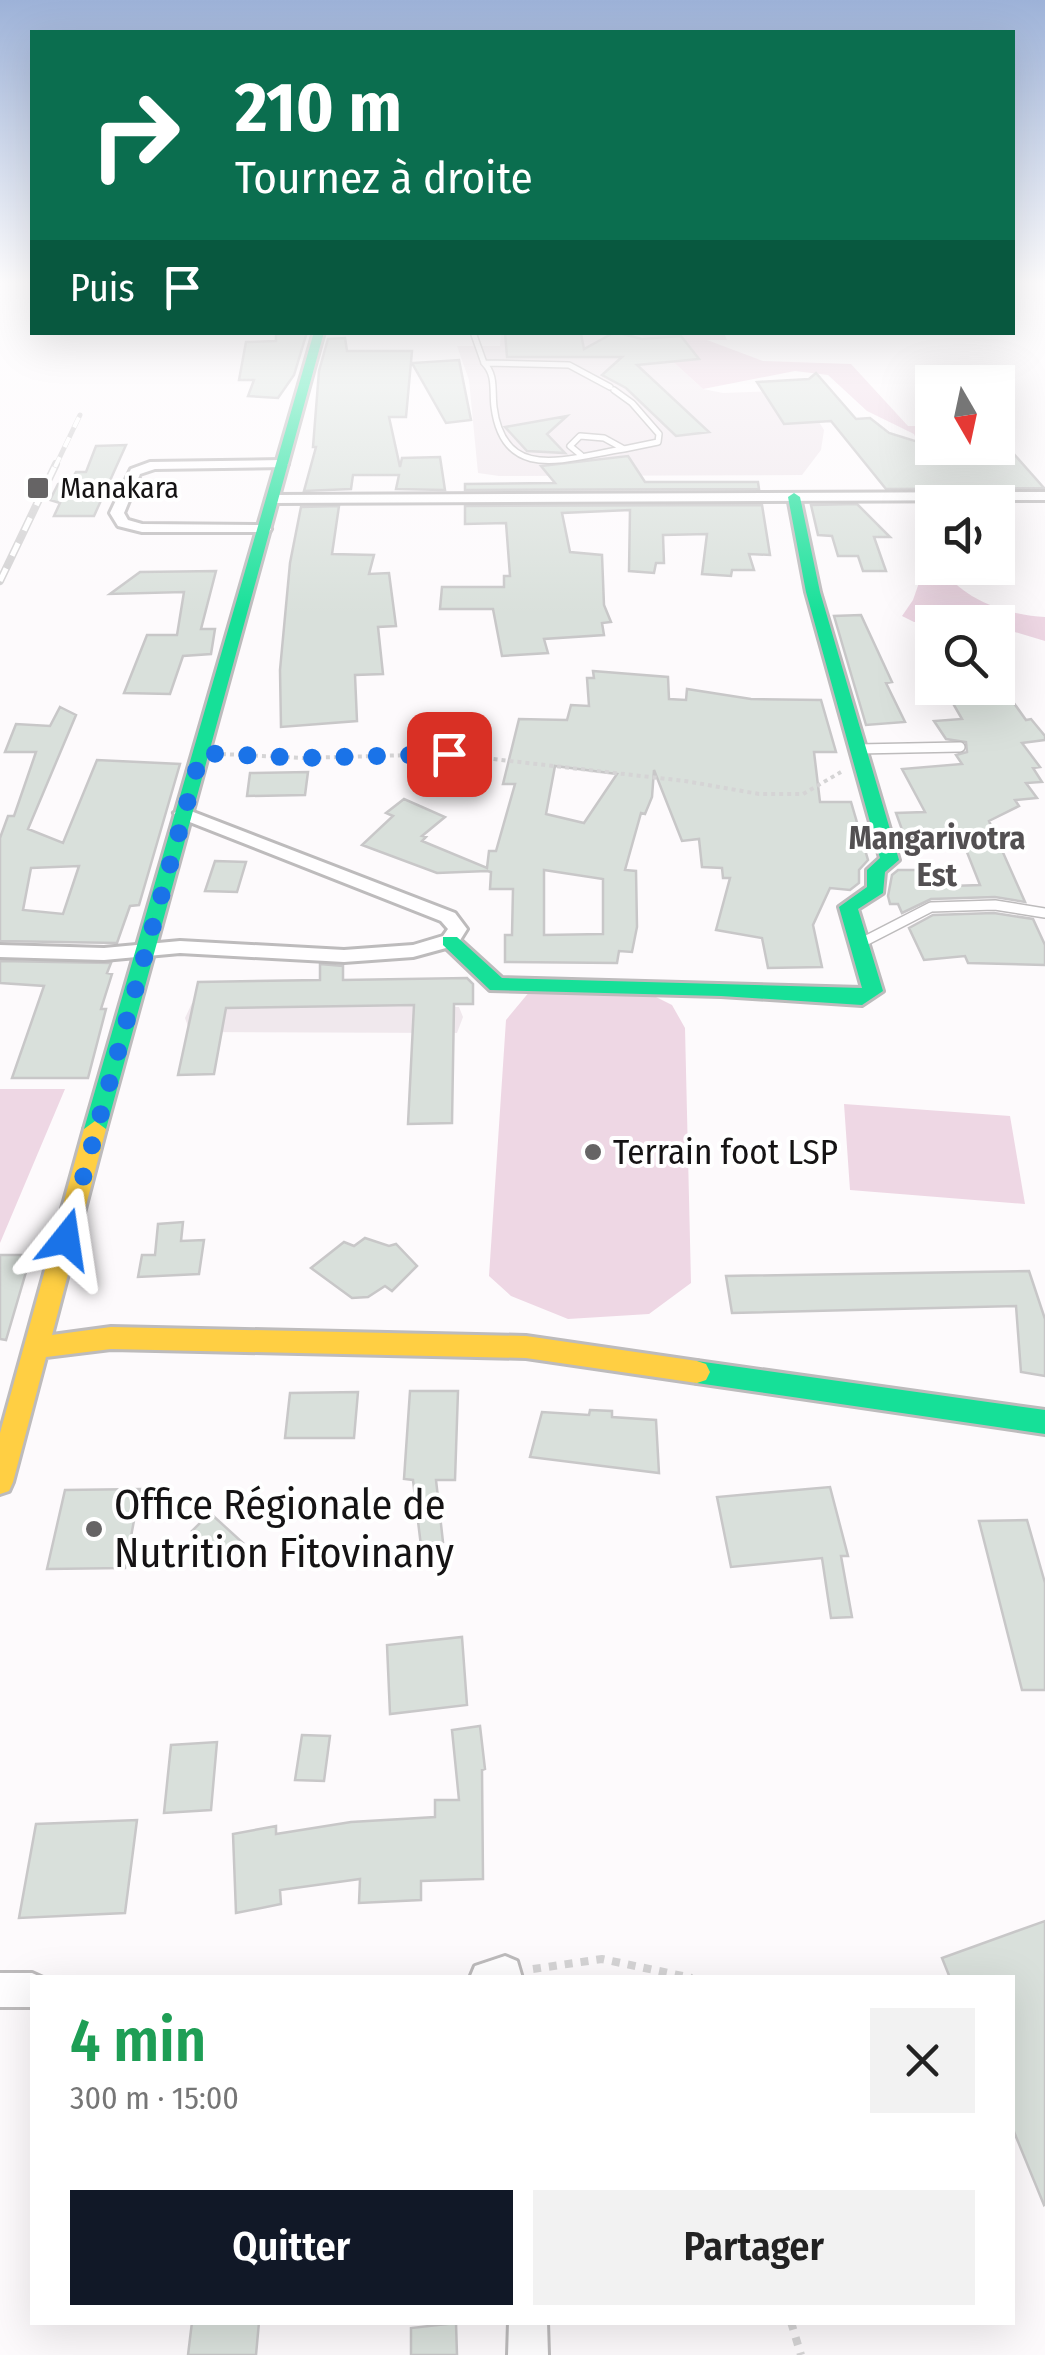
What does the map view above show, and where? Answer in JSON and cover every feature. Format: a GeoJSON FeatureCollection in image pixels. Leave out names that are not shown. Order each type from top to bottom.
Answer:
{"type":"FeatureCollection","features":[{"type":"Feature","properties":{"kind":"street"},"geometry":{"type":"LineString","coordinates":[[0,1482],[144,948],[301,395]]}},
{"type":"Feature","properties":{"kind":"street"},"geometry":{"type":"LineString","coordinates":[[264,529],[142,528],[123,523],[117,512],[135,472],[154,465],[282,464]]}},
{"type":"Feature","properties":{"kind":"street"},"geometry":{"type":"LineString","coordinates":[[450,941],[496,985],[721,989],[862,998],[872,991],[848,907],[876,889],[876,870],[890,860],[812,592],[794,496]]}},
{"type":"Feature","properties":{"kind":"street"},"geometry":{"type":"LineString","coordinates":[[272,499],[1045,496]]}},
{"type":"Feature","properties":{"kind":"street"},"geometry":{"type":"LineString","coordinates":[[0,951],[104,954],[144,948],[344,956],[413,951],[450,941],[458,929],[448,917],[183,814]]}},
{"type":"Feature","properties":{"kind":"street"},"geometry":{"type":"LineString","coordinates":[[36,1348],[111,1338],[526,1347],[1045,1422]]}},
{"type":"Feature","properties":{"kind":"street"},"geometry":{"type":"LineString","coordinates":[[0,1990],[30,1990]]}},
{"type":"Feature","properties":{"kind":"street"},"geometry":{"type":"LineString","coordinates":[[528,2325],[528,2355]]}},
{"type":"Feature","properties":{"kind":"lane"},"geometry":{"type":"LineString","coordinates":[[493,395],[495,429],[524,460],[581,456],[658,442],[659,434],[621,395]]}},
{"type":"Feature","properties":{"kind":"lane"},"geometry":{"type":"LineString","coordinates":[[581,456],[570,446],[580,436],[604,438],[624,449]]}},
{"type":"Feature","properties":{"kind":"lane"},"geometry":{"type":"LineString","coordinates":[[858,749],[960,746]]}},
{"type":"Feature","properties":{"kind":"lane"},"geometry":{"type":"LineString","coordinates":[[857,944],[931,907],[994,904],[1045,912]]}},
{"type":"Feature","properties":{"kind":"path"},"geometry":{"type":"LineString","coordinates":[[201,753],[303,758],[449,754],[774,794],[803,794],[838,777],[858,749]]}},
{"type":"Feature","properties":{"kind":"path"},"geometry":{"type":"LineString","coordinates":[[505,1975],[602,1960],[677,1975]]}},
{"type":"Feature","properties":{"kind":"path"},"geometry":{"type":"LineString","coordinates":[[792,2325],[800,2355]]}},
{"type":"Feature","properties":{"kind":"shaded area"},"geometry":{"type":"Polygon","coordinates":[[[470,395],[798,395],[803,396],[824,430],[821,450],[802,475],[478,473],[470,395]]]}},
{"type":"Feature","properties":{"kind":"shaded area"},"geometry":{"type":"Polygon","coordinates":[[[850,395],[879,395],[908,426],[915,426],[914,434],[867,411],[850,395]]]}},
{"type":"Feature","properties":{"kind":"shaded area"},"geometry":{"type":"Polygon","coordinates":[[[918,585],[957,585],[991,605],[915,605],[914,622],[902,616],[918,585]]]}},
{"type":"Feature","properties":{"kind":"shaded area"},"geometry":{"type":"Polygon","coordinates":[[[1015,613],[1045,617],[1045,641],[1015,632],[1015,613]]]}},
{"type":"Feature","properties":{"kind":"shaded area","name":"Terrain foot LSP"},"geometry":{"type":"Polygon","coordinates":[[[638,988],[672,1005],[685,1028],[691,1283],[649,1314],[568,1319],[511,1296],[489,1276],[506,1020],[530,991],[638,988]]]}},
{"type":"Feature","properties":{"kind":"shaded area"},"geometry":{"type":"Polygon","coordinates":[[[192,1003],[459,1007],[463,1017],[457,1033],[190,1032],[185,1018],[192,1003]]]}},
{"type":"Feature","properties":{"kind":"shaded area"},"geometry":{"type":"Polygon","coordinates":[[[0,1089],[65,1089],[0,1243],[0,1089]]]}},
{"type":"Feature","properties":{"kind":"shaded area"},"geometry":{"type":"Polygon","coordinates":[[[844,1104],[1010,1116],[1025,1204],[850,1190],[844,1104]]]}},
{"type":"Feature","properties":{"kind":"building"},"geometry":{"type":"Polygon","coordinates":[[[248,395],[280,395],[278,398],[248,395]]]}},
{"type":"Feature","properties":{"kind":"building"},"geometry":{"type":"Polygon","coordinates":[[[317,395],[408,395],[406,417],[389,417],[400,467],[402,458],[440,457],[445,490],[396,489],[399,475],[353,475],[351,489],[304,491],[317,395]]]}},
{"type":"Feature","properties":{"kind":"building"},"geometry":{"type":"Polygon","coordinates":[[[430,395],[466,395],[471,420],[446,423],[430,395]]]}},
{"type":"Feature","properties":{"kind":"building"},"geometry":{"type":"Polygon","coordinates":[[[633,395],[669,395],[709,432],[676,436],[633,395]]]}},
{"type":"Feature","properties":{"kind":"building"},"geometry":{"type":"Polygon","coordinates":[[[765,395],[835,395],[856,419],[870,418],[889,433],[915,441],[915,465],[1015,465],[1015,455],[1044,488],[915,485],[915,489],[886,489],[831,421],[784,424],[765,395]]]}},
{"type":"Feature","properties":{"kind":"building"},"geometry":{"type":"Polygon","coordinates":[[[567,416],[547,434],[565,453],[527,451],[505,427],[567,416]]]}},
{"type":"Feature","properties":{"kind":"building"},"geometry":{"type":"Polygon","coordinates":[[[126,445],[94,516],[54,516],[60,503],[50,500],[58,484],[71,481],[76,472],[86,472],[96,446],[126,445]]]}},
{"type":"Feature","properties":{"kind":"building"},"geometry":{"type":"Polygon","coordinates":[[[628,456],[645,482],[758,482],[759,489],[465,490],[465,484],[555,483],[541,466],[628,456]]]}},
{"type":"Feature","properties":{"kind":"building"},"geometry":{"type":"Polygon","coordinates":[[[857,504],[890,537],[874,537],[886,571],[863,571],[858,556],[838,556],[832,536],[818,535],[811,505],[857,504]]]}},
{"type":"Feature","properties":{"kind":"building"},"geometry":{"type":"Polygon","coordinates":[[[762,505],[770,555],[749,554],[754,570],[732,570],[731,576],[702,574],[707,534],[663,535],[664,563],[656,563],[654,573],[629,571],[630,510],[562,513],[570,552],[602,555],[604,605],[611,622],[602,623],[604,635],[544,639],[548,653],[502,656],[493,609],[440,609],[442,587],[504,587],[504,576],[510,576],[506,523],[465,524],[465,506],[762,505]]]}},
{"type":"Feature","properties":{"kind":"building"},"geometry":{"type":"Polygon","coordinates":[[[339,506],[332,554],[374,555],[369,574],[389,573],[396,626],[378,627],[383,674],[355,675],[357,721],[281,727],[280,670],[290,563],[301,507],[339,506]]]}},
{"type":"Feature","properties":{"kind":"building"},"geometry":{"type":"Polygon","coordinates":[[[216,571],[201,629],[215,629],[211,654],[183,656],[170,694],[124,693],[147,635],[177,635],[184,592],[110,594],[140,572],[216,571]]]}},
{"type":"Feature","properties":{"kind":"building"},"geometry":{"type":"Polygon","coordinates":[[[861,615],[892,682],[886,683],[905,722],[866,725],[834,616],[861,615]]]}},
{"type":"Feature","properties":{"kind":"building"},"geometry":{"type":"Polygon","coordinates":[[[593,671],[668,677],[669,699],[686,700],[687,689],[751,699],[821,700],[836,752],[814,752],[820,802],[851,802],[868,860],[859,870],[859,883],[850,890],[830,888],[813,925],[822,967],[768,968],[762,938],[716,930],[730,878],[723,878],[722,868],[702,867],[699,839],[682,841],[654,770],[652,797],[645,814],[641,813],[625,870],[636,871],[637,927],[632,952],[619,951],[617,963],[505,962],[505,935],[512,935],[513,889],[490,889],[491,872],[437,873],[362,845],[393,816],[386,813],[404,799],[445,817],[422,836],[426,837],[422,841],[487,868],[489,851],[496,851],[515,784],[503,784],[519,719],[567,720],[571,705],[589,706],[587,678],[594,678],[593,671]],[[555,766],[546,814],[584,823],[617,774],[555,766]],[[544,870],[544,935],[603,934],[603,879],[544,870]]]}},
{"type":"Feature","properties":{"kind":"building"},"geometry":{"type":"Polygon","coordinates":[[[954,705],[1015,705],[1045,736],[1045,740],[1022,743],[1040,767],[1033,768],[1042,782],[1026,783],[1037,798],[1015,800],[1019,806],[989,821],[1025,902],[995,897],[931,899],[902,913],[898,904],[890,904],[888,896],[892,875],[898,870],[917,870],[921,887],[980,885],[961,837],[905,838],[896,813],[925,812],[902,769],[962,764],[956,755],[967,752],[966,742],[946,739],[934,721],[962,719],[954,705]]]}},
{"type":"Feature","properties":{"kind":"building"},"geometry":{"type":"Polygon","coordinates":[[[60,707],[76,715],[28,829],[63,843],[97,760],[180,764],[139,905],[130,906],[117,943],[0,941],[0,838],[8,816],[14,816],[36,752],[5,752],[16,724],[50,726],[60,707]],[[79,866],[31,868],[23,910],[63,914],[79,866]]]}},
{"type":"Feature","properties":{"kind":"building"},"geometry":{"type":"Polygon","coordinates":[[[308,772],[305,795],[247,796],[250,773],[308,772]]]}},
{"type":"Feature","properties":{"kind":"building"},"geometry":{"type":"Polygon","coordinates":[[[215,861],[246,862],[237,892],[205,891],[215,861]]]}},
{"type":"Feature","properties":{"kind":"building"},"geometry":{"type":"Polygon","coordinates":[[[994,913],[1033,919],[1045,945],[1045,965],[968,963],[965,956],[924,960],[909,928],[933,915],[994,913]]]}},
{"type":"Feature","properties":{"kind":"building"},"geometry":{"type":"Polygon","coordinates":[[[0,961],[111,963],[107,973],[112,974],[101,1009],[106,1009],[88,1078],[12,1078],[44,986],[0,983],[0,961]]]}},
{"type":"Feature","properties":{"kind":"building"},"geometry":{"type":"Polygon","coordinates":[[[320,964],[343,966],[343,980],[467,978],[473,984],[473,1004],[454,1004],[452,1123],[408,1124],[414,1005],[226,1008],[214,1074],[178,1075],[198,982],[320,980],[320,964]]]}},
{"type":"Feature","properties":{"kind":"building"},"geometry":{"type":"Polygon","coordinates":[[[183,1222],[181,1241],[204,1240],[199,1274],[138,1277],[142,1255],[155,1255],[158,1224],[183,1222]]]}},
{"type":"Feature","properties":{"kind":"building"},"geometry":{"type":"Polygon","coordinates":[[[365,1238],[389,1246],[396,1244],[417,1266],[392,1291],[385,1286],[368,1297],[352,1298],[311,1268],[344,1242],[354,1246],[365,1238]]]}},
{"type":"Feature","properties":{"kind":"building"},"geometry":{"type":"Polygon","coordinates":[[[0,1255],[31,1255],[6,1340],[0,1339],[0,1255]]]}},
{"type":"Feature","properties":{"kind":"building"},"geometry":{"type":"Polygon","coordinates":[[[1029,1271],[1045,1319],[1045,1376],[1021,1372],[1016,1306],[732,1313],[726,1276],[1029,1271]]]}},
{"type":"Feature","properties":{"kind":"building"},"geometry":{"type":"Polygon","coordinates":[[[410,1391],[458,1391],[455,1480],[436,1480],[443,1542],[421,1546],[413,1480],[404,1479],[410,1391]]]}},
{"type":"Feature","properties":{"kind":"building"},"geometry":{"type":"Polygon","coordinates":[[[358,1392],[354,1438],[285,1438],[290,1393],[358,1392]]]}},
{"type":"Feature","properties":{"kind":"building"},"geometry":{"type":"Polygon","coordinates":[[[590,1410],[612,1411],[612,1417],[656,1420],[659,1473],[530,1457],[542,1412],[589,1415],[590,1410]]]}},
{"type":"Feature","properties":{"kind":"building"},"geometry":{"type":"Polygon","coordinates":[[[830,1487],[848,1556],[841,1556],[852,1617],[831,1618],[822,1558],[731,1567],[717,1497],[830,1487]]]}},
{"type":"Feature","properties":{"kind":"building","name":"Office Régionale de Nutrition Fitovinany"},"geometry":{"type":"Polygon","coordinates":[[[140,1489],[125,1568],[47,1569],[65,1490],[140,1489]]]}},
{"type":"Feature","properties":{"kind":"building"},"geometry":{"type":"Polygon","coordinates":[[[210,1513],[243,1543],[225,1560],[192,1531],[210,1513]]]}},
{"type":"Feature","properties":{"kind":"building"},"geometry":{"type":"Polygon","coordinates":[[[1027,1520],[1045,1583],[1045,1690],[1022,1690],[979,1521],[1027,1520]]]}},
{"type":"Feature","properties":{"kind":"building"},"geometry":{"type":"Polygon","coordinates":[[[462,1637],[467,1705],[390,1714],[387,1645],[462,1637]]]}},
{"type":"Feature","properties":{"kind":"building"},"geometry":{"type":"Polygon","coordinates":[[[480,1726],[485,1769],[483,1879],[421,1881],[421,1900],[359,1903],[360,1879],[280,1890],[281,1904],[236,1913],[233,1834],[276,1826],[276,1834],[351,1822],[435,1817],[435,1800],[459,1800],[452,1730],[480,1726]]]}},
{"type":"Feature","properties":{"kind":"building"},"geometry":{"type":"Polygon","coordinates":[[[302,1735],[330,1736],[324,1781],[295,1780],[302,1735]]]}},
{"type":"Feature","properties":{"kind":"building"},"geometry":{"type":"Polygon","coordinates":[[[217,1742],[211,1810],[164,1813],[171,1745],[217,1742]]]}},
{"type":"Feature","properties":{"kind":"building"},"geometry":{"type":"Polygon","coordinates":[[[137,1820],[125,1913],[19,1918],[36,1824],[137,1820]]]}},
{"type":"Feature","properties":{"kind":"building"},"geometry":{"type":"Polygon","coordinates":[[[1045,1921],[1044,2205],[1015,2134],[1015,1975],[949,1975],[942,1958],[1045,1921]]]}},
{"type":"Feature","properties":{"kind":"building"},"geometry":{"type":"Polygon","coordinates":[[[192,2325],[259,2325],[256,2355],[188,2355],[192,2325]]]}},
{"type":"Feature","properties":{"kind":"building"},"geometry":{"type":"Polygon","coordinates":[[[456,2325],[457,2355],[411,2355],[411,2328],[456,2325]]]}},
{"type":"Feature","properties":{"kind":"railway"},"geometry":{"type":"LineString","coordinates":[[55,467],[80,415]]}},
{"type":"Feature","properties":{"kind":"railway"},"geometry":{"type":"LineString","coordinates":[[0,581],[56,464]]}},
{"type":"Feature","properties":{"kind":"traffic: fast"},"geometry":{"type":"LineString","coordinates":[[95,1129],[301,395]]}},
{"type":"Feature","properties":{"kind":"traffic: fast"},"geometry":{"type":"LineString","coordinates":[[450,941],[497,985],[721,989],[862,998],[873,991],[848,907],[876,889],[876,870],[890,860],[813,592],[794,497]]}},
{"type":"Feature","properties":{"kind":"traffic: fast"},"geometry":{"type":"LineString","coordinates":[[697,1372],[1045,1422]]}},
{"type":"Feature","properties":{"kind":"traffic: slow"},"geometry":{"type":"LineString","coordinates":[[0,1482],[95,1129]]}},
{"type":"Feature","properties":{"kind":"traffic: slow"},"geometry":{"type":"LineString","coordinates":[[37,1348],[111,1338],[526,1347],[697,1372]]}},
{"type":"Feature","properties":{"kind":"place","name":"Manakara"},"geometry":{"type":"Point","coordinates":[38,488]}},
{"type":"Feature","properties":{"kind":"place","name":"Terrain foot LSP"},"geometry":{"type":"Point","coordinates":[593,1152]}},
{"type":"Feature","properties":{"kind":"place","name":"Office Régionale de Nutrition Fitovinany"},"geometry":{"type":"Point","coordinates":[94,1529]}},
{"type":"Feature","properties":{"kind":"district","name":"Mangarivotra Est"},"geometry":{"type":"Point","coordinates":[937,856]}},
{"type":"Feature","properties":{"kind":"route"},"geometry":{"type":"LineString","coordinates":[[66,1239],[201,753],[303,758],[449,754]]}}]}
